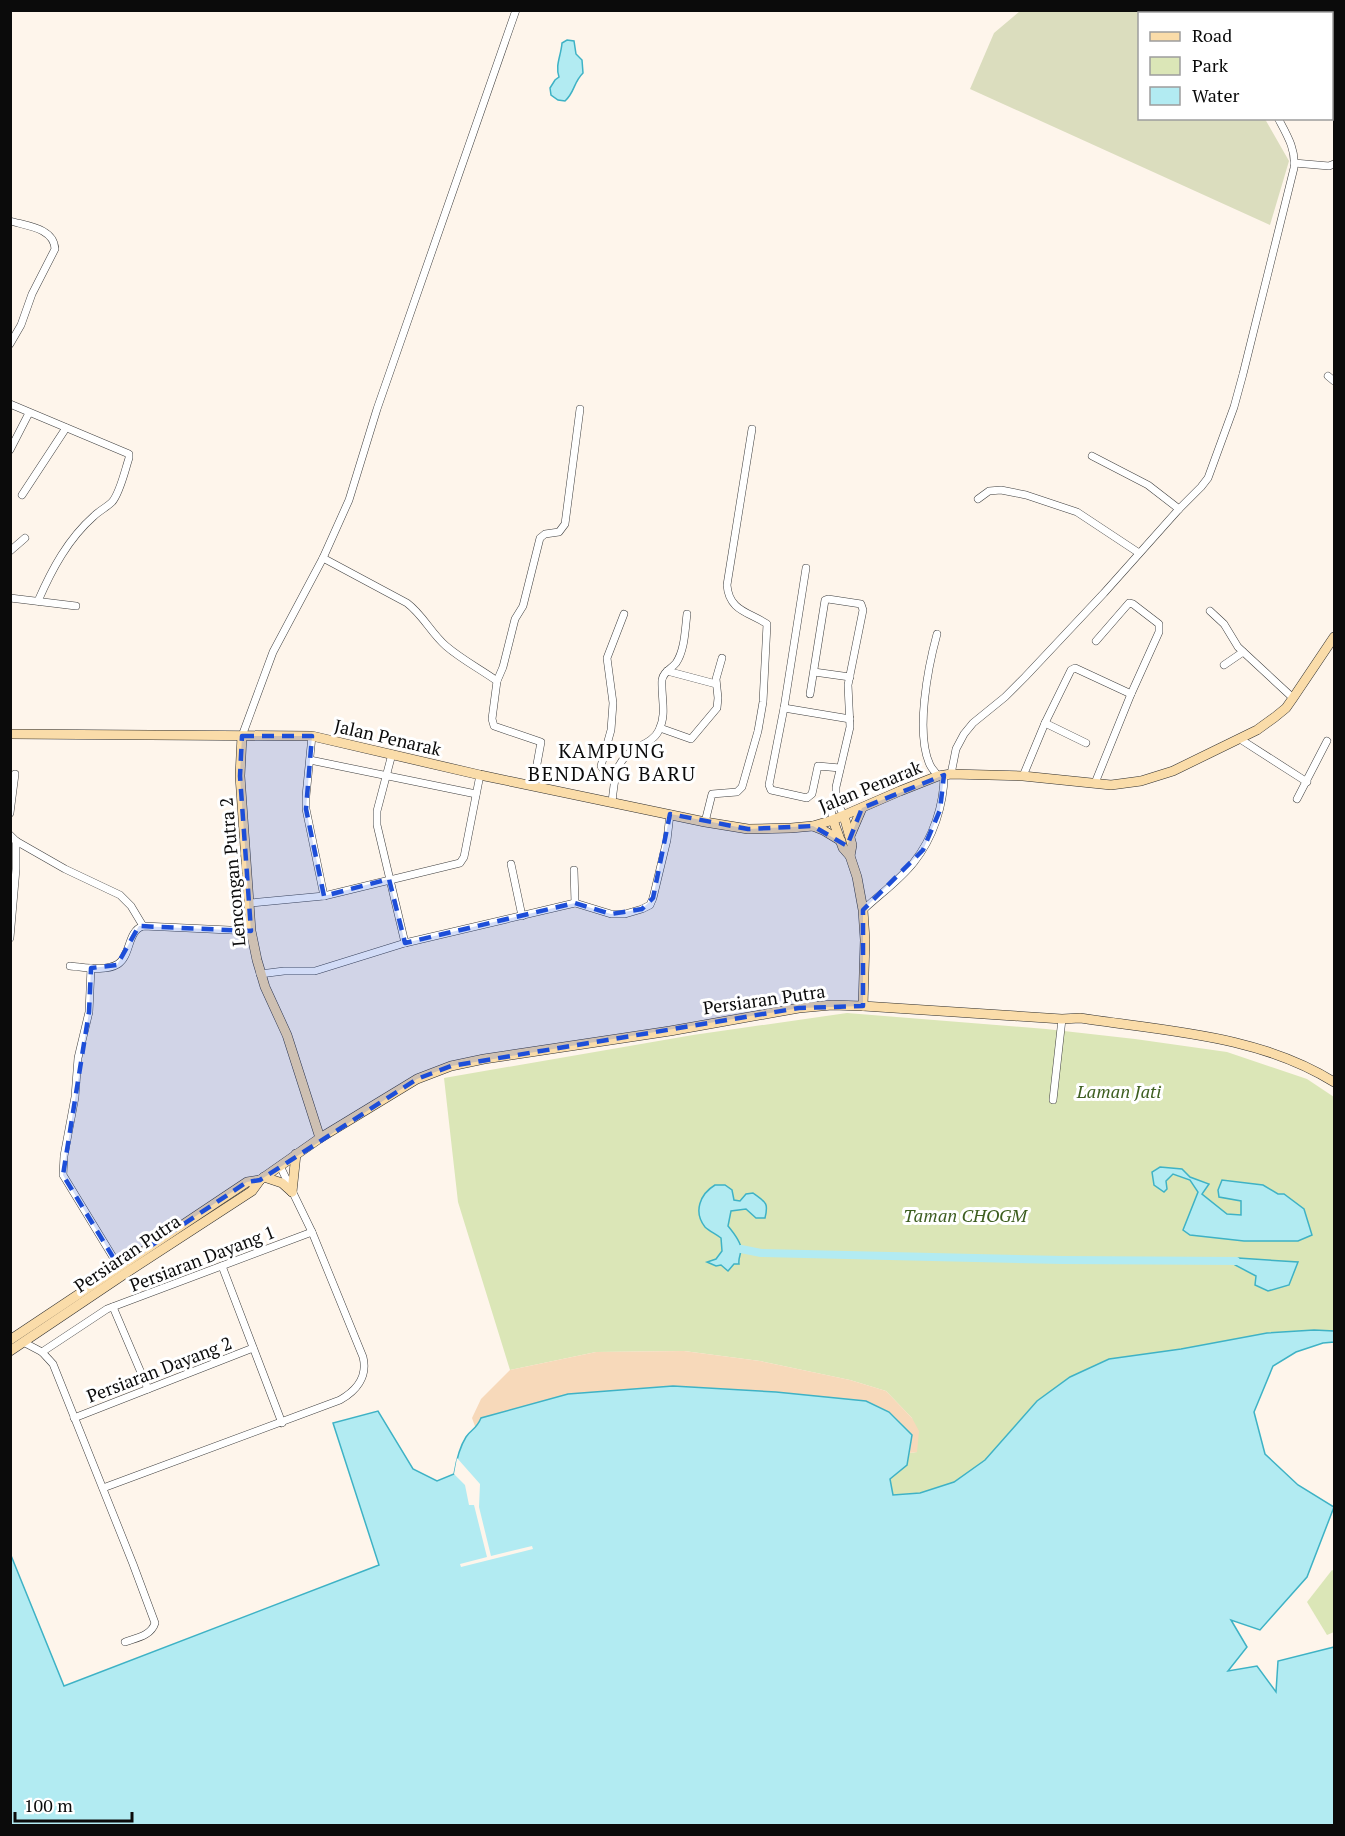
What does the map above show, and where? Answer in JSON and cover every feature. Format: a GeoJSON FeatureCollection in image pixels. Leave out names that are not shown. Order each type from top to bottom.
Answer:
{"type":"FeatureCollection","features":[{"type":"Feature","properties":{"kind":"main road","name":"Jalan Penarak"},"geometry":{"type":"LineString","coordinates":[[10,734],[312,736],[480,775],[705,822],[756,829],[813,826],[844,816],[900,791],[945,775],[1023,776],[1111,785],[1141,781],[1196,761],[1257,730],[1275,717],[1286,708],[1335,637]]}},
{"type":"Feature","properties":{"kind":"main road","name":"Lencongan Putra 2"},"geometry":{"type":"LineString","coordinates":[[242,736],[240,776],[251,931],[260,974],[287,1035],[320,1138]]}},
{"type":"Feature","properties":{"kind":"main road"},"geometry":{"type":"LineString","coordinates":[[845,839],[862,808]]}},
{"type":"Feature","properties":{"kind":"main road"},"geometry":{"type":"LineString","coordinates":[[844,816],[843,848],[850,856],[857,877],[863,910],[865,940],[862,1006]]}},
{"type":"Feature","properties":{"kind":"main road"},"geometry":{"type":"LineString","coordinates":[[833,820],[845,839]]}},
{"type":"Feature","properties":{"kind":"main road"},"geometry":{"type":"LineString","coordinates":[[813,826],[845,839]]}},
{"type":"Feature","properties":{"kind":"main road","name":"Persiaran Putra"},"geometry":{"type":"LineString","coordinates":[[10,1351],[252,1191],[262,1179],[320,1138],[417,1079],[451,1066],[484,1059],[670,1031],[800,1008],[832,1005],[1062,1019],[1080,1018],[1245,1044],[1299,1064],[1335,1082]]}},
{"type":"Feature","properties":{"kind":"main road"},"geometry":{"type":"LineString","coordinates":[[292,1192],[296,1154]]}},
{"type":"Feature","properties":{"kind":"main road"},"geometry":{"type":"LineString","coordinates":[[262,1179],[282,1183],[292,1192]]}},
{"type":"Feature","properties":{"kind":"main road","name":"Persiaran Putra"},"geometry":{"type":"LineString","coordinates":[[10,1340],[247,1182],[262,1179]]}},
{"type":"Feature","properties":{"kind":"street"},"geometry":{"type":"LineString","coordinates":[[242,736],[273,652],[323,558],[349,500],[378,409],[516,10]]}},
{"type":"Feature","properties":{"kind":"street"},"geometry":{"type":"LineString","coordinates":[[863,910],[913,864],[923,850],[939,810],[945,775],[964,734],[973,723],[1005,697],[1104,593],[1208,478],[1234,407],[1294,163],[1293,146],[1279,120]]}},
{"type":"Feature","properties":{"kind":"street"},"geometry":{"type":"LineString","coordinates":[[1294,163],[1335,164]]}},
{"type":"Feature","properties":{"kind":"street"},"geometry":{"type":"LineString","coordinates":[[10,221],[46,232],[55,242],[56,249],[32,294],[21,325],[10,344]]}},
{"type":"Feature","properties":{"kind":"street"},"geometry":{"type":"LineString","coordinates":[[10,404],[129,454],[116,496],[112,502],[94,515],[63,552],[38,601]]}},
{"type":"Feature","properties":{"kind":"street"},"geometry":{"type":"LineString","coordinates":[[533,786],[541,742],[494,726],[492,719],[497,681],[503,667],[515,619],[523,606],[540,538],[545,534],[559,532],[565,524],[580,409]]}},
{"type":"Feature","properties":{"kind":"street"},"geometry":{"type":"LineString","coordinates":[[10,450],[29,413]]}},
{"type":"Feature","properties":{"kind":"street"},"geometry":{"type":"LineString","coordinates":[[22,495],[66,428]]}},
{"type":"Feature","properties":{"kind":"street"},"geometry":{"type":"LineString","coordinates":[[705,822],[712,794],[737,792],[742,787],[758,731],[763,702],[767,624],[731,603],[727,585],[752,429]]}},
{"type":"Feature","properties":{"kind":"street"},"geometry":{"type":"LineString","coordinates":[[1092,456],[1148,485],[1179,509]]}},
{"type":"Feature","properties":{"kind":"street"},"geometry":{"type":"LineString","coordinates":[[978,499],[989,491],[1001,490],[1026,495],[1077,512],[1139,553]]}},
{"type":"Feature","properties":{"kind":"street"},"geometry":{"type":"LineString","coordinates":[[10,551],[25,538]]}},
{"type":"Feature","properties":{"kind":"street"},"geometry":{"type":"LineString","coordinates":[[323,558],[407,603],[414,608],[446,646],[497,681]]}},
{"type":"Feature","properties":{"kind":"street"},"geometry":{"type":"LineString","coordinates":[[806,568],[784,708],[769,785],[771,790],[807,798],[812,794],[818,766],[840,768]]}},
{"type":"Feature","properties":{"kind":"street"},"geometry":{"type":"LineString","coordinates":[[10,598],[76,606]]}},
{"type":"Feature","properties":{"kind":"street"},"geometry":{"type":"LineString","coordinates":[[810,694],[825,600],[828,598],[861,604],[863,610],[848,685],[850,719],[848,738],[836,787],[836,800],[844,816]]}},
{"type":"Feature","properties":{"kind":"street"},"geometry":{"type":"LineString","coordinates":[[1095,783],[1159,632],[1159,624],[1130,603],[1096,641]]}},
{"type":"Feature","properties":{"kind":"street"},"geometry":{"type":"LineString","coordinates":[[1210,611],[1224,624],[1242,652],[1293,698]]}},
{"type":"Feature","properties":{"kind":"street"},"geometry":{"type":"LineString","coordinates":[[615,776],[604,772],[601,766],[611,730],[613,703],[608,658],[624,614]]}},
{"type":"Feature","properties":{"kind":"street"},"geometry":{"type":"LineString","coordinates":[[612,802],[615,776],[619,765],[625,756],[653,738],[660,728],[664,715],[662,681],[681,653],[687,614]]}},
{"type":"Feature","properties":{"kind":"street"},"geometry":{"type":"LineString","coordinates":[[937,634],[931,656],[924,729],[930,764],[945,775]]}},
{"type":"Feature","properties":{"kind":"street"},"geometry":{"type":"LineString","coordinates":[[1224,665],[1242,652]]}},
{"type":"Feature","properties":{"kind":"street"},"geometry":{"type":"LineString","coordinates":[[660,728],[691,739],[717,708],[717,672],[722,658]]}},
{"type":"Feature","properties":{"kind":"street"},"geometry":{"type":"LineString","coordinates":[[1023,776],[1045,723],[1072,668],[1131,694]]}},
{"type":"Feature","properties":{"kind":"street"},"geometry":{"type":"LineString","coordinates":[[667,671],[716,684]]}},
{"type":"Feature","properties":{"kind":"street"},"geometry":{"type":"LineString","coordinates":[[814,672],[850,677]]}},
{"type":"Feature","properties":{"kind":"street"},"geometry":{"type":"LineString","coordinates":[[784,708],[850,719]]}},
{"type":"Feature","properties":{"kind":"street"},"geometry":{"type":"LineString","coordinates":[[1045,723],[1086,743]]}},
{"type":"Feature","properties":{"kind":"street"},"geometry":{"type":"LineString","coordinates":[[312,736],[306,809],[324,896]]}},
{"type":"Feature","properties":{"kind":"street"},"geometry":{"type":"LineString","coordinates":[[1240,739],[1307,782]]}},
{"type":"Feature","properties":{"kind":"street"},"geometry":{"type":"LineString","coordinates":[[1298,799],[1327,741]]}},
{"type":"Feature","properties":{"kind":"street"},"geometry":{"type":"LineString","coordinates":[[392,754],[377,811],[377,825],[405,943]]}},
{"type":"Feature","properties":{"kind":"street"},"geometry":{"type":"LineString","coordinates":[[310,760],[476,794]]}},
{"type":"Feature","properties":{"kind":"street"},"geometry":{"type":"LineString","coordinates":[[10,813],[15,774]]}},
{"type":"Feature","properties":{"kind":"street"},"geometry":{"type":"LineString","coordinates":[[250,903],[324,896],[460,863],[464,856],[480,775]]}},
{"type":"Feature","properties":{"kind":"street"},"geometry":{"type":"LineString","coordinates":[[833,820],[831,810],[836,800]]}},
{"type":"Feature","properties":{"kind":"street"},"geometry":{"type":"LineString","coordinates":[[260,974],[315,970],[405,943],[575,903],[611,914],[625,914],[642,909],[650,905],[653,898],[668,840],[670,814]]}},
{"type":"Feature","properties":{"kind":"street"},"geometry":{"type":"LineString","coordinates":[[13,838],[65,869],[120,895],[131,906],[143,926]]}},
{"type":"Feature","properties":{"kind":"street"},"geometry":{"type":"LineString","coordinates":[[10,938],[16,869],[13,838]]}},
{"type":"Feature","properties":{"kind":"street"},"geometry":{"type":"LineString","coordinates":[[511,864],[522,916]]}},
{"type":"Feature","properties":{"kind":"street"},"geometry":{"type":"LineString","coordinates":[[574,870],[575,903]]}},
{"type":"Feature","properties":{"kind":"street"},"geometry":{"type":"LineString","coordinates":[[70,966],[91,968],[117,965],[122,960],[139,926],[251,931]]}},
{"type":"Feature","properties":{"kind":"street"},"geometry":{"type":"LineString","coordinates":[[91,968],[89,1012],[78,1058],[75,1096],[64,1156],[63,1175],[119,1267]]}},
{"type":"Feature","properties":{"kind":"street"},"geometry":{"type":"LineString","coordinates":[[1053,1100],[1062,1019]]}},
{"type":"Feature","properties":{"kind":"street"},"geometry":{"type":"LineString","coordinates":[[103,1488],[340,1400],[354,1391],[362,1379],[364,1364],[312,1232],[280,1166]]}},
{"type":"Feature","properties":{"kind":"street","name":"Persiaran Dayang 1"},"geometry":{"type":"LineString","coordinates":[[42,1352],[114,1307],[312,1232]]}},
{"type":"Feature","properties":{"kind":"street"},"geometry":{"type":"LineString","coordinates":[[222,1266],[282,1423]]}},
{"type":"Feature","properties":{"kind":"street"},"geometry":{"type":"LineString","coordinates":[[114,1307],[148,1389]]}},
{"type":"Feature","properties":{"kind":"street"},"geometry":{"type":"LineString","coordinates":[[25,1343],[42,1352],[53,1364],[155,1623],[149,1633],[125,1642]]}},
{"type":"Feature","properties":{"kind":"street","name":"Persiaran Dayang 2"},"geometry":{"type":"LineString","coordinates":[[74,1418],[253,1348]]}},
{"type":"Feature","properties":{"kind":"highlighted area"},"geometry":{"type":"Polygon","coordinates":[[[242,736],[312,736],[306,809],[324,896],[389,879],[405,943],[575,903],[611,914],[642,909],[653,898],[670,814],[748,829],[813,826],[847,846],[862,808],[944,775],[940,810],[923,850],[863,910],[863,1006],[799,1008],[451,1066],[417,1079],[260,1180],[247,1182],[119,1267],[63,1175],[89,1012],[91,968],[117,965],[139,926],[251,931],[240,776],[242,736]]]}},
{"type":"Feature","properties":{"kind":"green space"},"geometry":{"type":"Polygon","coordinates":[[[1020,11],[1245,11],[1138,12],[1138,120],[1266,120],[1289,161],[1270,225],[970,89],[994,33],[1020,11]]]}},
{"type":"Feature","properties":{"kind":"green space","name":"Taman CHOGM"},"geometry":{"type":"Polygon","coordinates":[[[847,1013],[1046,1029],[1227,1052],[1307,1079],[1334,1097],[1334,1331],[1267,1333],[1181,1349],[1109,1359],[1070,1377],[1037,1401],[985,1460],[954,1482],[920,1493],[893,1495],[890,1479],[907,1465],[909,1453],[917,1452],[912,1418],[886,1391],[850,1380],[760,1361],[684,1351],[596,1352],[510,1370],[458,1202],[444,1078],[693,1035],[847,1013]]]}},
{"type":"Feature","properties":{"kind":"green space"},"geometry":{"type":"Polygon","coordinates":[[[1332,1570],[1334,1571],[1334,1632],[1327,1635],[1307,1602],[1332,1570]]]}},
{"type":"Feature","properties":{"kind":"sand"},"geometry":{"type":"Polygon","coordinates":[[[684,1351],[760,1361],[850,1380],[886,1391],[912,1418],[919,1431],[917,1452],[909,1453],[912,1435],[866,1401],[776,1392],[673,1386],[568,1394],[476,1429],[472,1418],[481,1399],[510,1370],[596,1352],[684,1351]]]}},
{"type":"Feature","properties":{"kind":"water"},"geometry":{"type":"Polygon","coordinates":[[[567,40],[574,41],[576,54],[582,60],[583,73],[565,101],[558,100],[551,95],[550,88],[559,77],[558,64],[562,43],[567,40]]]}},
{"type":"Feature","properties":{"kind":"water"},"geometry":{"type":"Polygon","coordinates":[[[1160,1167],[1182,1169],[1190,1177],[1209,1184],[1202,1194],[1227,1214],[1241,1215],[1241,1201],[1219,1197],[1218,1190],[1222,1180],[1263,1185],[1278,1194],[1284,1194],[1304,1209],[1312,1235],[1298,1241],[1244,1241],[1190,1235],[1183,1230],[1198,1192],[1190,1180],[1173,1174],[1166,1181],[1167,1189],[1164,1192],[1154,1185],[1152,1172],[1160,1167]]]}},
{"type":"Feature","properties":{"kind":"water"},"geometry":{"type":"Polygon","coordinates":[[[715,1185],[725,1185],[732,1190],[734,1200],[740,1201],[746,1194],[753,1193],[766,1205],[765,1218],[756,1218],[746,1209],[731,1211],[728,1226],[738,1240],[741,1249],[739,1264],[734,1264],[728,1271],[721,1265],[716,1266],[707,1262],[716,1259],[722,1251],[721,1238],[705,1227],[699,1215],[702,1198],[715,1185]]]}},
{"type":"Feature","properties":{"kind":"water"},"geometry":{"type":"Polygon","coordinates":[[[1238,1258],[1298,1262],[1289,1285],[1268,1291],[1255,1285],[1256,1276],[1235,1265],[1238,1258]]]}},
{"type":"Feature","properties":{"kind":"water"},"geometry":{"type":"Polygon","coordinates":[[[1334,1331],[1334,1342],[1323,1343],[1296,1352],[1273,1366],[1254,1412],[1265,1454],[1298,1485],[1334,1507],[1307,1577],[1260,1630],[1231,1620],[1247,1647],[1228,1671],[1257,1666],[1276,1692],[1278,1661],[1334,1647],[1334,1825],[11,1825],[10,1553],[64,1686],[379,1565],[333,1423],[378,1411],[413,1469],[437,1481],[454,1474],[464,1441],[481,1418],[568,1394],[673,1386],[776,1392],[866,1401],[889,1412],[912,1435],[907,1465],[890,1479],[893,1495],[920,1493],[954,1482],[985,1460],[1037,1401],[1070,1377],[1109,1359],[1181,1349],[1267,1333],[1334,1331]]]}},
{"type":"Feature","properties":{"kind":"pier"},"geometry":{"type":"Polygon","coordinates":[[[457,1458],[480,1484],[479,1507],[491,1556],[532,1546],[533,1549],[461,1567],[460,1564],[487,1557],[474,1505],[469,1505],[465,1485],[454,1474],[457,1458]]]}},
{"type":"Feature","properties":{"kind":"waterway"},"geometry":{"type":"LineString","coordinates":[[741,1249],[761,1253],[1062,1260],[1236,1261]]}},
{"type":"Feature","properties":{"kind":"district","name":"KAMPUNG BENDANG BARU"},"geometry":{"type":"Point","coordinates":[612,762]}},
{"type":"Feature","properties":{"kind":"park label","name":"Laman Jati"},"geometry":{"type":"Point","coordinates":[1119,1091]}}]}
